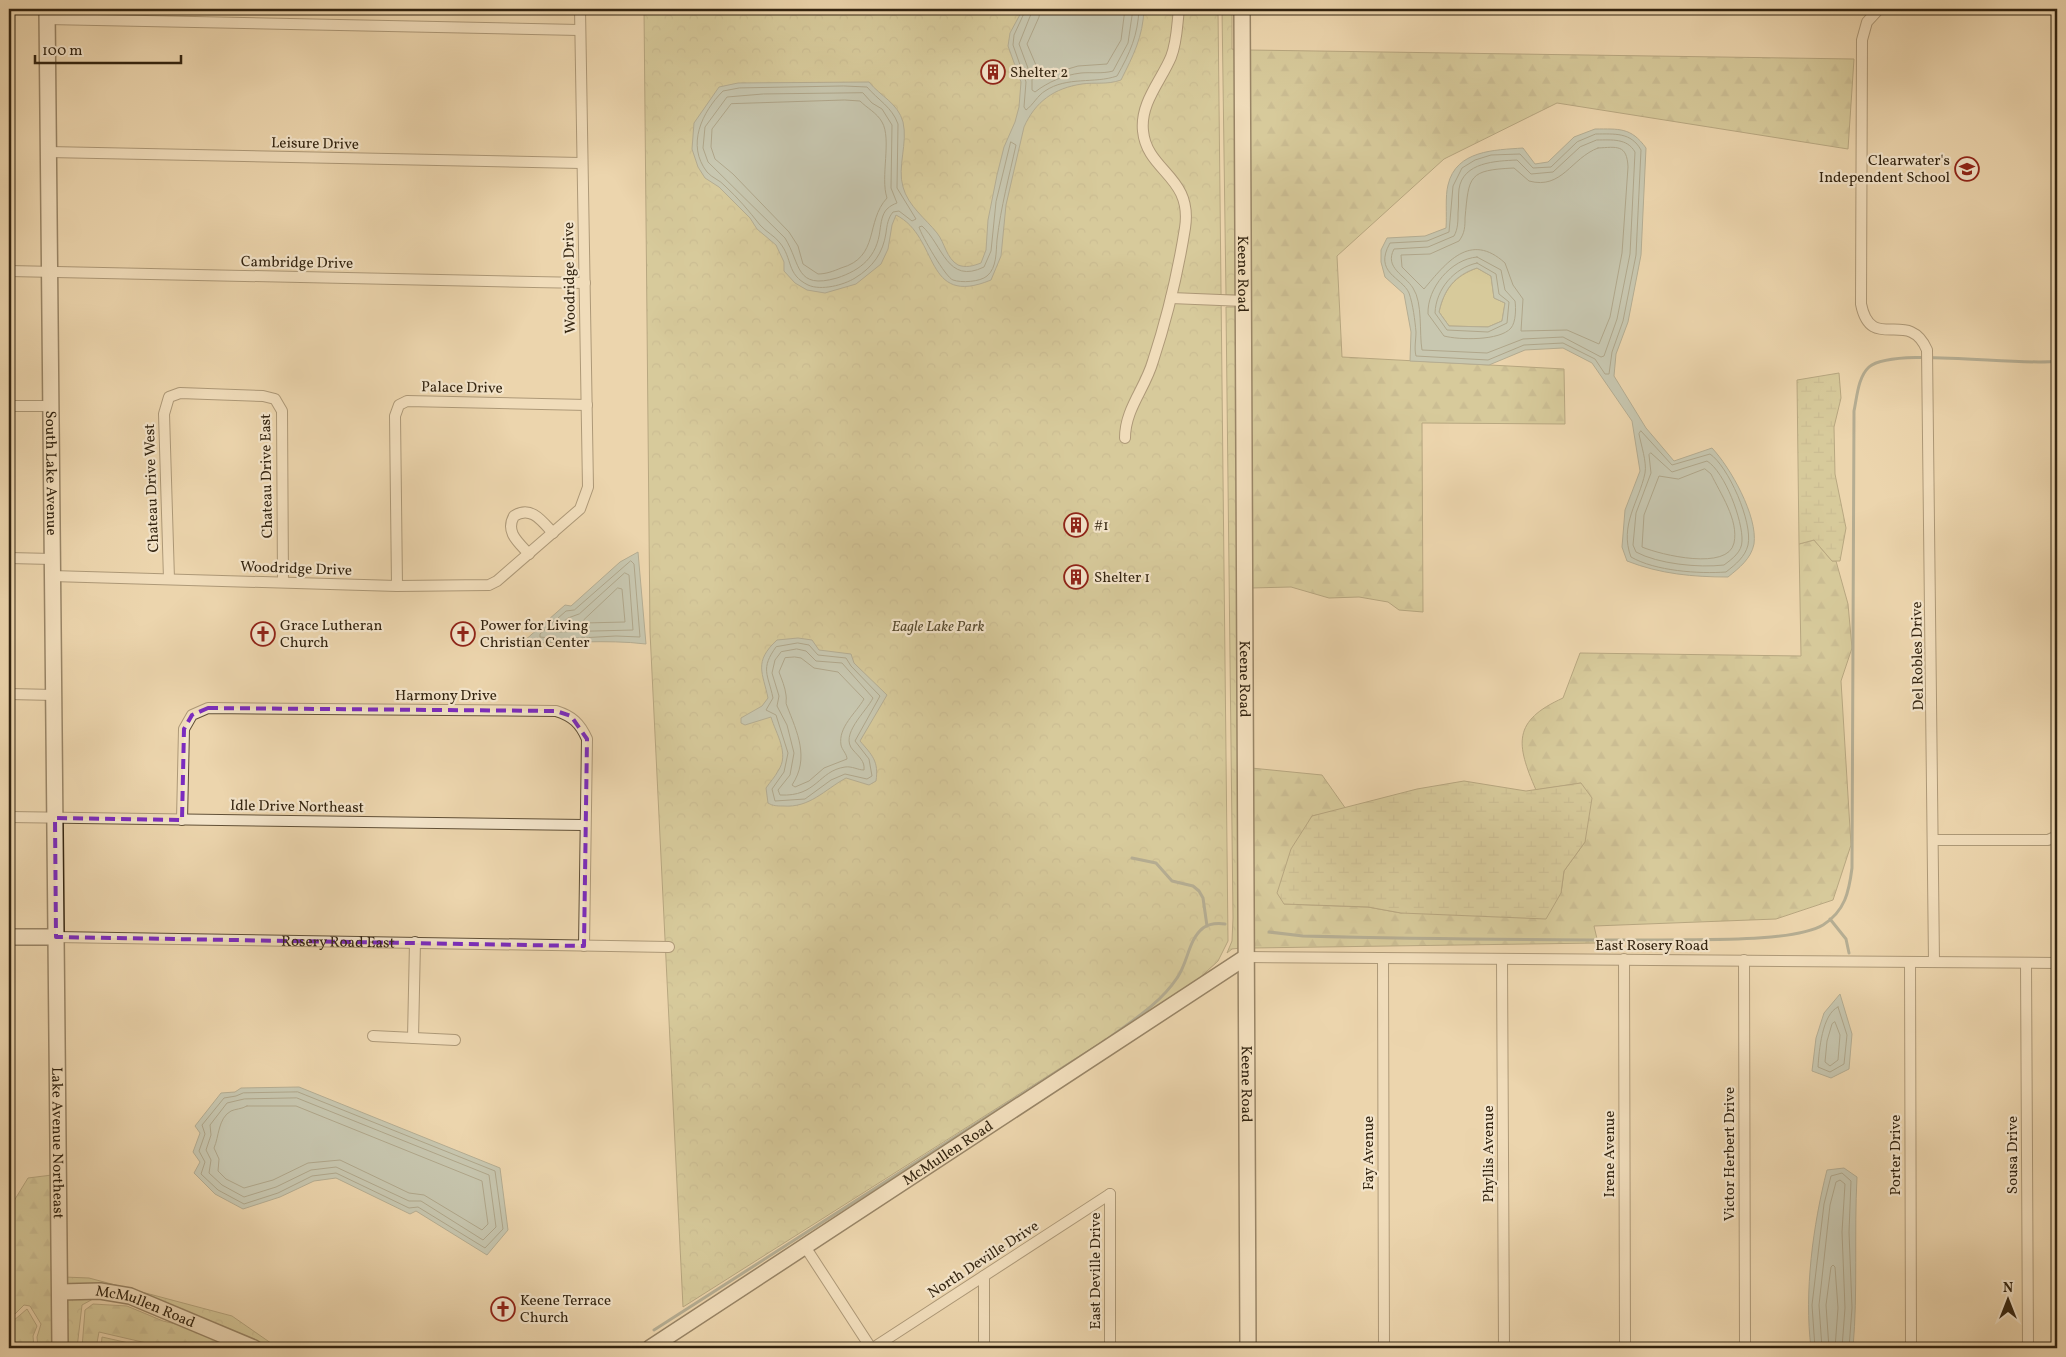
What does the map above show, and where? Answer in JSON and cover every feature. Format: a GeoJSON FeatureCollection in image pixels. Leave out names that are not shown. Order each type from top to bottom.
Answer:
{"type":"FeatureCollection","features":[{"type":"Feature","properties":{"kind":"street","name":"Woodridge Drive"},"geometry":{"type":"LineString","coordinates":[[52,576],[398,586],[489,586],[498,581],[580,509],[588,488],[581,163],[580,9]]}},
{"type":"Feature","properties":{"kind":"street"},"geometry":{"type":"LineString","coordinates":[[1125,438],[1125,423],[1153,362],[1171,298],[1185,226],[1186,209],[1179,186],[1148,151],[1142,128],[1144,111],[1171,57],[1180,9]]}},
{"type":"Feature","properties":{"kind":"street","name":"Keene Road"},"geometry":{"type":"LineString","coordinates":[[1242,9],[1248,1348]]}},
{"type":"Feature","properties":{"kind":"street","name":"Del Robles Drive"},"geometry":{"type":"LineString","coordinates":[[1879,9],[1874,12],[1867,22],[1862,40],[1861,304],[1864,317],[1870,326],[1878,329],[1905,329],[1923,340],[1927,350],[1929,368],[1934,962]]}},
{"type":"Feature","properties":{"kind":"street"},"geometry":{"type":"LineString","coordinates":[[47,14],[580,30]]}},
{"type":"Feature","properties":{"kind":"street","name":"South Lake Avenue"},"geometry":{"type":"LineString","coordinates":[[47,14],[56,937]]}},
{"type":"Feature","properties":{"kind":"street","name":"Leisure Drive"},"geometry":{"type":"LineString","coordinates":[[48,152],[581,163]]}},
{"type":"Feature","properties":{"kind":"street","name":"Cambridge Drive"},"geometry":{"type":"LineString","coordinates":[[9,271],[585,283]]}},
{"type":"Feature","properties":{"kind":"street"},"geometry":{"type":"LineString","coordinates":[[1171,298],[1244,301]]}},
{"type":"Feature","properties":{"kind":"street","name":"Chateau Drive West"},"geometry":{"type":"LineString","coordinates":[[169,579],[164,414],[169,397],[180,393],[263,396],[275,399]]}},
{"type":"Feature","properties":{"kind":"street","name":"Chateau Drive East"},"geometry":{"type":"LineString","coordinates":[[275,399],[282,410],[282,582]]}},
{"type":"Feature","properties":{"kind":"street","name":"Palace Drive"},"geometry":{"type":"LineString","coordinates":[[398,586],[395,416],[399,405],[407,401],[587,405]]}},
{"type":"Feature","properties":{"kind":"street"},"geometry":{"type":"LineString","coordinates":[[9,406],[50,406]]}},
{"type":"Feature","properties":{"kind":"street"},"geometry":{"type":"LineString","coordinates":[[528,554],[513,536],[510,528],[514,516],[524,512],[536,514],[553,533]]}},
{"type":"Feature","properties":{"kind":"street"},"geometry":{"type":"LineString","coordinates":[[9,558],[52,559]]}},
{"type":"Feature","properties":{"kind":"street"},"geometry":{"type":"LineString","coordinates":[[9,694],[54,695]]}},
{"type":"Feature","properties":{"kind":"street","name":"Harmony Drive"},"geometry":{"type":"LineString","coordinates":[[182,820],[184,729],[192,715],[208,708],[556,711],[571,716],[581,726],[587,738],[584,825],[584,946]]}},
{"type":"Feature","properties":{"kind":"street","name":"Idle Drive Northeast"},"geometry":{"type":"LineString","coordinates":[[9,817],[584,825]]}},
{"type":"Feature","properties":{"kind":"street"},"geometry":{"type":"LineString","coordinates":[[1934,840],[2048,840],[2057,836]]}},
{"type":"Feature","properties":{"kind":"street","name":"Rosery Road East"},"geometry":{"type":"LineString","coordinates":[[9,937],[669,947]]}},
{"type":"Feature","properties":{"kind":"street","name":"Lake Avenue Northeast"},"geometry":{"type":"LineString","coordinates":[[56,937],[60,1348]]}},
{"type":"Feature","properties":{"kind":"street"},"geometry":{"type":"LineString","coordinates":[[413,1038],[415,942]]}},
{"type":"Feature","properties":{"kind":"street","name":"East Rosery Road"},"geometry":{"type":"LineString","coordinates":[[1246,957],[2057,963]]}},
{"type":"Feature","properties":{"kind":"street","name":"McMullen Road"},"geometry":{"type":"LineString","coordinates":[[650,1348],[804,1245],[1246,957]]}},
{"type":"Feature","properties":{"kind":"street","name":"Fay Avenue"},"geometry":{"type":"LineString","coordinates":[[1383,958],[1384,1348]]}},
{"type":"Feature","properties":{"kind":"street","name":"Phyllis Avenue"},"geometry":{"type":"LineString","coordinates":[[1502,959],[1504,1348]]}},
{"type":"Feature","properties":{"kind":"street","name":"Irene Avenue"},"geometry":{"type":"LineString","coordinates":[[1624,959],[1625,1348]]}},
{"type":"Feature","properties":{"kind":"street","name":"Victor Herbert Drive"},"geometry":{"type":"LineString","coordinates":[[1744,960],[1745,1348]]}},
{"type":"Feature","properties":{"kind":"street","name":"Porter Drive"},"geometry":{"type":"LineString","coordinates":[[1910,962],[1911,1348]]}},
{"type":"Feature","properties":{"kind":"street","name":"Sousa Drive"},"geometry":{"type":"LineString","coordinates":[[2026,963],[2028,1348]]}},
{"type":"Feature","properties":{"kind":"street"},"geometry":{"type":"LineString","coordinates":[[373,1036],[455,1040]]}},
{"type":"Feature","properties":{"kind":"street","name":"North Deville Drive"},"geometry":{"type":"LineString","coordinates":[[872,1348],[1110,1194]]}},
{"type":"Feature","properties":{"kind":"street","name":"East Deville Drive"},"geometry":{"type":"LineString","coordinates":[[1110,1194],[1110,1348]]}},
{"type":"Feature","properties":{"kind":"street"},"geometry":{"type":"LineString","coordinates":[[804,1245],[872,1348]]}},
{"type":"Feature","properties":{"kind":"street"},"geometry":{"type":"LineString","coordinates":[[984,1276],[984,1348]]}},
{"type":"Feature","properties":{"kind":"street","name":"McMullen Road"},"geometry":{"type":"LineString","coordinates":[[60,1292],[100,1291],[130,1296],[254,1348]]}},
{"type":"Feature","properties":{"kind":"highlighted area"},"geometry":{"type":"Polygon","coordinates":[[[208,708],[556,711],[571,716],[587,739],[584,946],[56,937],[55,818],[182,820],[184,729],[192,715],[208,708]]]}},
{"type":"Feature","properties":{"kind":"green space","name":"Eagle Lake Park"},"geometry":{"type":"Polygon","coordinates":[[[644,9],[1218,9],[1228,941],[1218,961],[1193,984],[683,1307],[650,632],[644,9]]]}},
{"type":"Feature","properties":{"kind":"green space"},"geometry":{"type":"Polygon","coordinates":[[[1222,9],[1232,9],[1232,49],[1238,50],[1239,295],[1226,295],[1222,9]]]}},
{"type":"Feature","properties":{"kind":"green space"},"geometry":{"type":"Polygon","coordinates":[[[1248,50],[1854,59],[1848,149],[1557,103],[1444,159],[1337,256],[1342,357],[1564,369],[1565,424],[1422,423],[1423,612],[1399,610],[1388,602],[1359,597],[1329,598],[1291,587],[1251,588],[1248,50]]]}},
{"type":"Feature","properties":{"kind":"green space"},"geometry":{"type":"Polygon","coordinates":[[[1477,268],[1491,276],[1494,298],[1505,303],[1502,321],[1488,327],[1449,326],[1439,312],[1447,290],[1462,275],[1477,268]]]}},
{"type":"Feature","properties":{"kind":"green space"},"geometry":{"type":"Polygon","coordinates":[[[1226,307],[1239,307],[1241,948],[1232,949],[1227,953],[1232,941],[1233,918],[1226,307]]]}},
{"type":"Feature","properties":{"kind":"green space"},"geometry":{"type":"Polygon","coordinates":[[[1839,373],[1841,398],[1834,427],[1835,474],[1846,528],[1840,561],[1832,561],[1814,540],[1799,544],[1797,380],[1839,373]]]}},
{"type":"Feature","properties":{"kind":"green space"},"geometry":{"type":"Polygon","coordinates":[[[1814,540],[1832,561],[1836,561],[1848,604],[1852,648],[1841,681],[1851,845],[1833,900],[1776,919],[1594,926],[1598,943],[1252,948],[1251,768],[1322,775],[1346,809],[1312,816],[1284,904],[1368,907],[1401,913],[1561,893],[1564,871],[1585,842],[1581,783],[1536,790],[1529,774],[1522,747],[1523,735],[1527,725],[1534,716],[1546,707],[1563,698],[1580,653],[1801,656],[1799,544],[1814,540]]]}},
{"type":"Feature","properties":{"kind":"green space"},"geometry":{"type":"Polygon","coordinates":[[[1464,781],[1526,791],[1581,783],[1592,798],[1585,842],[1564,871],[1561,893],[1546,919],[1401,913],[1368,907],[1284,904],[1277,893],[1291,849],[1312,816],[1417,789],[1464,781]]]}},
{"type":"Feature","properties":{"kind":"green space"},"geometry":{"type":"Polygon","coordinates":[[[52,1175],[55,1348],[38,1348],[37,1337],[41,1324],[30,1306],[24,1305],[12,1317],[9,1316],[9,1228],[12,1204],[28,1178],[52,1175]]]}},
{"type":"Feature","properties":{"kind":"green space"},"geometry":{"type":"Polygon","coordinates":[[[64,1277],[89,1278],[232,1316],[278,1348],[268,1348],[150,1297],[64,1286],[64,1277]]]}},
{"type":"Feature","properties":{"kind":"green space"},"geometry":{"type":"Polygon","coordinates":[[[65,1297],[100,1297],[127,1301],[93,1299],[82,1305],[77,1348],[65,1348],[65,1297]]]}},
{"type":"Feature","properties":{"kind":"green space"},"geometry":{"type":"Polygon","coordinates":[[[93,1304],[127,1306],[163,1321],[184,1326],[233,1348],[168,1348],[99,1332],[96,1348],[82,1348],[85,1310],[93,1304]]]}},
{"type":"Feature","properties":{"kind":"green space"},"geometry":{"type":"Polygon","coordinates":[[[27,1309],[37,1326],[33,1336],[34,1348],[9,1348],[9,1321],[13,1321],[27,1309]]]}},
{"type":"Feature","properties":{"kind":"green space"},"geometry":{"type":"Polygon","coordinates":[[[102,1337],[151,1348],[101,1348],[102,1337]]]}},
{"type":"Feature","properties":{"kind":"water"},"geometry":{"type":"Polygon","coordinates":[[[1023,9],[1144,9],[1142,29],[1121,80],[1082,84],[1063,89],[1040,103],[1029,118],[1024,127],[1006,205],[1001,256],[991,280],[969,286],[954,285],[943,278],[934,266],[920,238],[910,225],[896,215],[892,225],[888,249],[881,264],[856,284],[825,293],[807,290],[795,283],[784,271],[784,262],[776,245],[757,229],[750,218],[719,187],[705,178],[698,167],[692,149],[694,123],[719,87],[738,83],[869,82],[901,115],[904,138],[901,179],[905,194],[937,233],[954,262],[964,266],[981,263],[986,250],[988,220],[997,175],[1004,147],[1015,122],[1019,107],[1021,82],[1008,46],[1010,33],[1023,9]]]}},
{"type":"Feature","properties":{"kind":"water"},"geometry":{"type":"Polygon","coordinates":[[[1595,129],[1618,129],[1635,136],[1646,148],[1641,255],[1628,322],[1616,354],[1614,376],[1646,428],[1674,461],[1712,448],[1734,479],[1752,520],[1754,544],[1747,559],[1728,577],[1677,574],[1627,561],[1622,547],[1625,510],[1640,471],[1632,421],[1592,363],[1563,348],[1525,350],[1489,365],[1410,361],[1411,332],[1404,294],[1385,277],[1381,262],[1381,250],[1387,238],[1425,236],[1446,228],[1448,185],[1452,173],[1468,158],[1489,151],[1523,148],[1535,164],[1548,162],[1574,137],[1595,129]],[[1477,268],[1462,275],[1452,284],[1444,296],[1439,312],[1449,326],[1488,327],[1502,321],[1505,303],[1494,298],[1491,276],[1477,268]]]}},
{"type":"Feature","properties":{"kind":"water"},"geometry":{"type":"Polygon","coordinates":[[[638,552],[646,644],[523,642],[565,605],[571,606],[620,562],[638,552]]]}},
{"type":"Feature","properties":{"kind":"water"},"geometry":{"type":"Polygon","coordinates":[[[798,638],[812,640],[819,650],[851,654],[854,663],[887,695],[860,741],[874,759],[877,774],[876,781],[869,785],[846,778],[809,801],[793,806],[775,806],[768,803],[766,788],[783,758],[779,737],[771,717],[745,725],[741,723],[741,718],[762,706],[768,698],[762,674],[762,661],[765,655],[777,640],[798,638]]]}},
{"type":"Feature","properties":{"kind":"water"},"geometry":{"type":"Polygon","coordinates":[[[1840,994],[1852,1034],[1849,1069],[1831,1078],[1812,1071],[1816,1038],[1824,1013],[1840,994]]]}},
{"type":"Feature","properties":{"kind":"water"},"geometry":{"type":"Polygon","coordinates":[[[299,1087],[500,1168],[508,1230],[487,1255],[416,1211],[410,1214],[336,1178],[314,1181],[280,1197],[243,1209],[215,1194],[194,1173],[200,1162],[193,1152],[200,1133],[195,1126],[221,1093],[235,1092],[241,1088],[299,1087]]]}},
{"type":"Feature","properties":{"kind":"water"},"geometry":{"type":"Polygon","coordinates":[[[1844,1168],[1857,1177],[1853,1348],[1811,1348],[1809,1282],[1814,1236],[1822,1191],[1827,1170],[1844,1168]]]}},
{"type":"Feature","properties":{"kind":"water"},"geometry":{"type":"Polygon","coordinates":[[[775,1343],[808,1346],[807,1348],[765,1348],[775,1343]]]}},
{"type":"Feature","properties":{"kind":"waterway"},"geometry":{"type":"LineString","coordinates":[[1269,932],[1303,936],[1392,938],[1719,940],[1789,935],[1809,931],[1830,920],[1845,900],[1852,868],[1854,411],[1862,376],[1869,367],[1882,361],[1903,358],[1958,358],[2015,362],[2057,361]]}},
{"type":"Feature","properties":{"kind":"waterway"},"geometry":{"type":"LineString","coordinates":[[1132,858],[1156,863],[1172,881],[1193,886],[1199,891],[1203,898],[1207,926]]}},
{"type":"Feature","properties":{"kind":"waterway"},"geometry":{"type":"LineString","coordinates":[[1830,919],[1846,939],[1849,953]]}},
{"type":"Feature","properties":{"kind":"waterway"},"geometry":{"type":"LineString","coordinates":[[654,1330],[1105,1041],[1144,1012],[1170,988],[1184,966],[1194,939],[1203,928],[1208,925],[1225,924]]}},
{"type":"Feature","properties":{"kind":"place","name":"Shelter 2"},"geometry":{"type":"Point","coordinates":[993,72]}},
{"type":"Feature","properties":{"kind":"place","name":"Clearwater's Independent School"},"geometry":{"type":"Point","coordinates":[1967,169]}},
{"type":"Feature","properties":{"kind":"place","name":"#1"},"geometry":{"type":"Point","coordinates":[1076,525]}},
{"type":"Feature","properties":{"kind":"place","name":"Shelter 1"},"geometry":{"type":"Point","coordinates":[1076,577]}},
{"type":"Feature","properties":{"kind":"place","name":"Grace Lutheran Church"},"geometry":{"type":"Point","coordinates":[263,634]}},
{"type":"Feature","properties":{"kind":"place","name":"Power for Living Christian Center"},"geometry":{"type":"Point","coordinates":[463,634]}},
{"type":"Feature","properties":{"kind":"place","name":"Keene Terrace Church"},"geometry":{"type":"Point","coordinates":[503,1309]}}]}
